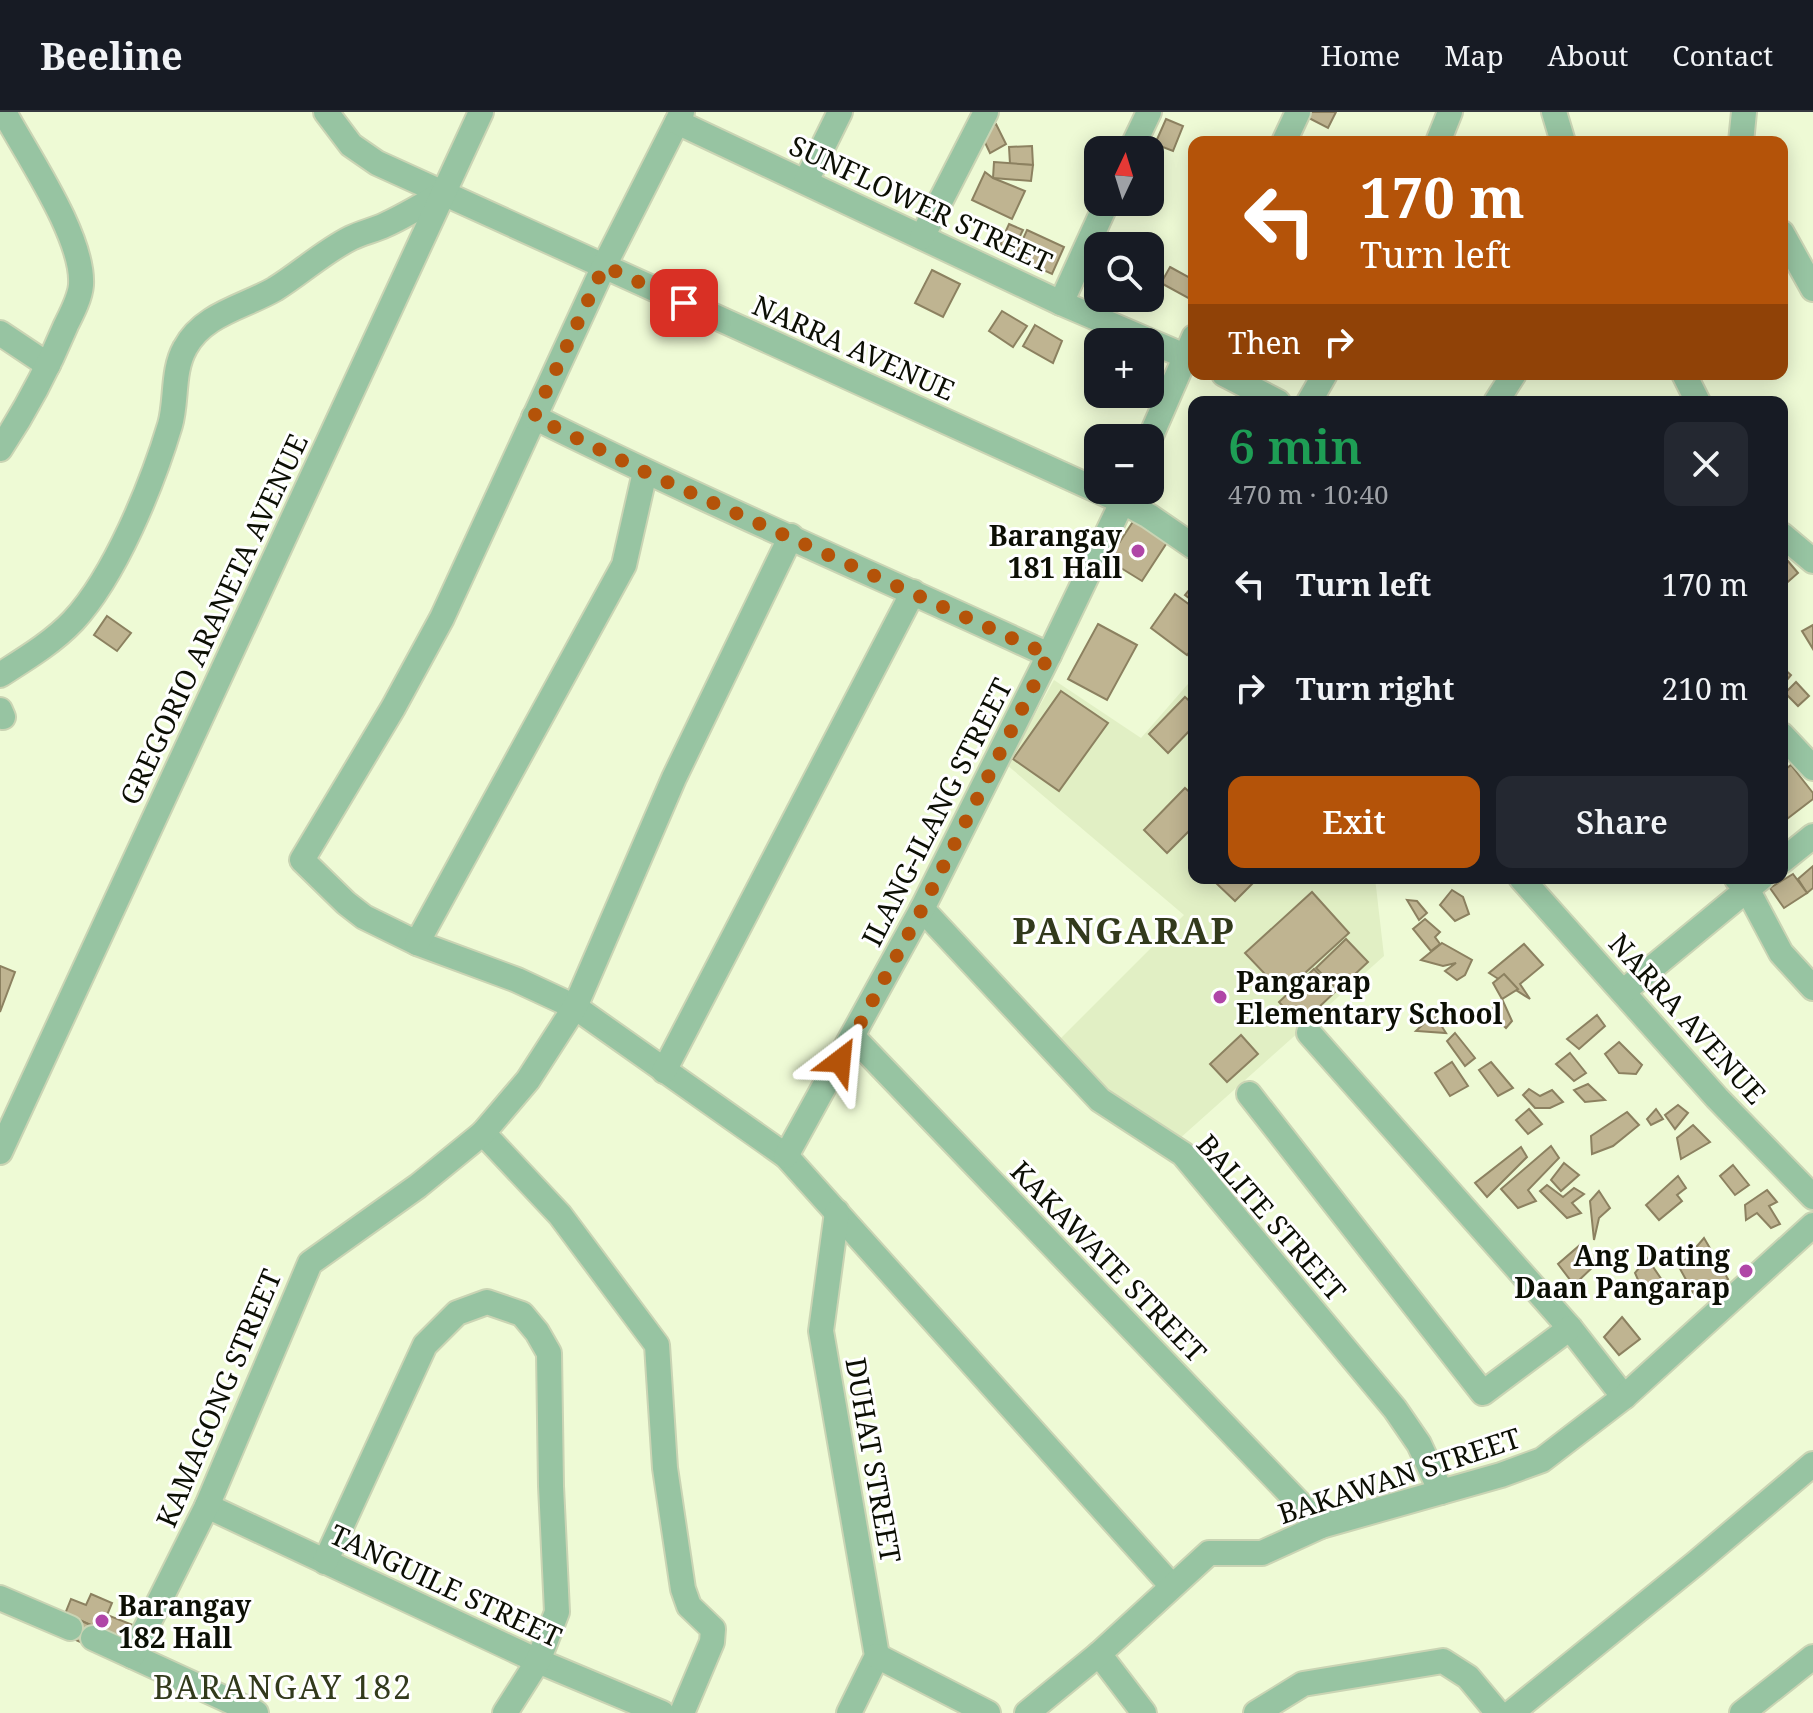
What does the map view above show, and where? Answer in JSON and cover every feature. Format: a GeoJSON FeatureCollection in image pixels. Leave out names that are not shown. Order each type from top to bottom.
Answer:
{"type":"FeatureCollection","features":[{"type":"Feature","properties":{"kind":"street"},"geometry":{"type":"LineString","coordinates":[[0,449],[32,398],[81,285],[66,224],[4,112]]}},
{"type":"Feature","properties":{"kind":"street","name":"NARRA AVENUE"},"geometry":{"type":"LineString","coordinates":[[326,112],[340,134],[364,156],[604,266],[1084,478]]}},
{"type":"Feature","properties":{"kind":"street","name":"GREGORIO ARANETA AVENUE"},"geometry":{"type":"LineString","coordinates":[[0,1152],[481,112]]}},
{"type":"Feature","properties":{"kind":"street"},"geometry":{"type":"LineString","coordinates":[[806,181],[840,112]]}},
{"type":"Feature","properties":{"kind":"street"},"geometry":{"type":"LineString","coordinates":[[922,237],[986,112]]}},
{"type":"Feature","properties":{"kind":"street"},"geometry":{"type":"LineString","coordinates":[[1138,136],[1149,112]]}},
{"type":"Feature","properties":{"kind":"street"},"geometry":{"type":"LineString","coordinates":[[1287,136],[1298,112]]}},
{"type":"Feature","properties":{"kind":"street"},"geometry":{"type":"LineString","coordinates":[[1440,136],[1450,112]]}},
{"type":"Feature","properties":{"kind":"street"},"geometry":{"type":"LineString","coordinates":[[1554,112],[1561,136]]}},
{"type":"Feature","properties":{"kind":"street"},"geometry":{"type":"LineString","coordinates":[[1742,136],[1744,112]]}},
{"type":"Feature","properties":{"kind":"street"},"geometry":{"type":"LineString","coordinates":[[679,117],[604,266],[442,618],[393,708],[302,860],[364,917],[417,943],[517,980],[575,1007],[786,1156],[1171,1585]]}},
{"type":"Feature","properties":{"kind":"street","name":"SUNFLOWER STREET"},"geometry":{"type":"LineString","coordinates":[[679,117],[1061,303],[1188,350]]}},
{"type":"Feature","properties":{"kind":"street"},"geometry":{"type":"LineString","coordinates":[[0,675],[45,646],[95,594],[115,559],[166,438],[173,416],[177,368],[185,348],[198,330],[228,310],[272,290],[352,237],[398,219],[444,193]]}},
{"type":"Feature","properties":{"kind":"street"},"geometry":{"type":"LineString","coordinates":[[1061,303],[1101,216]]}},
{"type":"Feature","properties":{"kind":"street"},"geometry":{"type":"LineString","coordinates":[[1788,244],[1813,289]]}},
{"type":"Feature","properties":{"kind":"street"},"geometry":{"type":"LineString","coordinates":[[0,333],[48,365]]}},
{"type":"Feature","properties":{"kind":"street"},"geometry":{"type":"LineString","coordinates":[[1157,424],[1188,357]]}},
{"type":"Feature","properties":{"kind":"street"},"geometry":{"type":"LineString","coordinates":[[1236,380],[1266,396]]}},
{"type":"Feature","properties":{"kind":"street"},"geometry":{"type":"LineString","coordinates":[[534,417],[645,472],[1049,655]]}},
{"type":"Feature","properties":{"kind":"street"},"geometry":{"type":"LineString","coordinates":[[417,943],[624,565],[645,472]]}},
{"type":"Feature","properties":{"kind":"street","name":"ILANG-ILANG STREET"},"geometry":{"type":"LineString","coordinates":[[786,1156],[922,909],[1121,504]]}},
{"type":"Feature","properties":{"kind":"street","name":"NARRA AVENUE"},"geometry":{"type":"LineString","coordinates":[[1135,504],[1188,543]]}},
{"type":"Feature","properties":{"kind":"street","name":"KAMAGONG STREET"},"geometry":{"type":"LineString","coordinates":[[132,1656],[207,1506],[310,1263],[418,1186],[483,1133],[528,1080],[575,1007],[674,778],[791,536]]}},
{"type":"Feature","properties":{"kind":"street"},"geometry":{"type":"LineString","coordinates":[[1788,540],[1813,561]]}},
{"type":"Feature","properties":{"kind":"street"},"geometry":{"type":"LineString","coordinates":[[664,1071],[913,592]]}},
{"type":"Feature","properties":{"kind":"street"},"geometry":{"type":"LineString","coordinates":[[1788,741],[1813,768]]}},
{"type":"Feature","properties":{"kind":"street"},"geometry":{"type":"LineString","coordinates":[[1788,856],[1813,836]]}},
{"type":"Feature","properties":{"kind":"street","name":"NARRA AVENUE"},"geometry":{"type":"LineString","coordinates":[[1526,884],[1717,1098],[1813,1197]]}},
{"type":"Feature","properties":{"kind":"street"},"geometry":{"type":"LineString","coordinates":[[1624,991],[1746,884]]}},
{"type":"Feature","properties":{"kind":"street"},"geometry":{"type":"LineString","coordinates":[[1749,884],[1781,953],[1813,988]]}},
{"type":"Feature","properties":{"kind":"street","name":"BALITE STREET"},"geometry":{"type":"LineString","coordinates":[[922,909],[1100,1100],[1183,1154],[1395,1409],[1419,1444],[1441,1492]]}},
{"type":"Feature","properties":{"kind":"street"},"geometry":{"type":"LineString","coordinates":[[1309,1033],[1570,1328],[1624,1397]]}},
{"type":"Feature","properties":{"kind":"street","name":"KAKAWATE STREET"},"geometry":{"type":"LineString","coordinates":[[853,1037],[1321,1526]]}},
{"type":"Feature","properties":{"kind":"street"},"geometry":{"type":"LineString","coordinates":[[1249,1094],[1483,1393],[1570,1328]]}},
{"type":"Feature","properties":{"kind":"street"},"geometry":{"type":"LineString","coordinates":[[483,1133],[560,1215],[657,1345],[665,1468],[683,1589],[689,1606],[713,1629],[712,1642],[682,1713]]}},
{"type":"Feature","properties":{"kind":"street","name":"DUHAT STREET"},"geometry":{"type":"LineString","coordinates":[[837,1212],[821,1331],[877,1656]]}},
{"type":"Feature","properties":{"kind":"street","name":"BAKAWAN STREET"},"geometry":{"type":"LineString","coordinates":[[1027,1713],[1099,1654],[1209,1553],[1262,1553],[1321,1526],[1501,1475],[1542,1460],[1624,1397],[1813,1225]]}},
{"type":"Feature","properties":{"kind":"street"},"geometry":{"type":"LineString","coordinates":[[325,1562],[425,1345],[457,1313],[487,1302],[522,1314],[549,1353],[557,1612],[538,1661],[505,1713]]}},
{"type":"Feature","properties":{"kind":"street"},"geometry":{"type":"LineString","coordinates":[[1511,1713],[1813,1464]]}},
{"type":"Feature","properties":{"kind":"street","name":"TANGUILE STREET"},"geometry":{"type":"LineString","coordinates":[[207,1506],[538,1661],[662,1713]]}},
{"type":"Feature","properties":{"kind":"street"},"geometry":{"type":"LineString","coordinates":[[0,1598],[256,1713]]}},
{"type":"Feature","properties":{"kind":"street"},"geometry":{"type":"LineString","coordinates":[[1099,1654],[1144,1713]]}},
{"type":"Feature","properties":{"kind":"street"},"geometry":{"type":"LineString","coordinates":[[849,1713],[877,1656],[988,1713]]}},
{"type":"Feature","properties":{"kind":"street"},"geometry":{"type":"LineString","coordinates":[[1742,1713],[1813,1657]]}},
{"type":"Feature","properties":{"kind":"street"},"geometry":{"type":"LineString","coordinates":[[1256,1713],[1303,1684],[1443,1661],[1468,1677],[1498,1713]]}},
{"type":"Feature","properties":{"kind":"shaded area","name":"Pangarap Elementary School"},"geometry":{"type":"Polygon","coordinates":[[[1054,680],[1141,738],[1188,684],[1188,884],[1376,884],[1384,956],[1178,1140],[1111,1095],[1061,1038],[1184,915],[1007,765],[1054,680]]]}},
{"type":"Feature","properties":{"kind":"building"},"geometry":{"type":"Polygon","coordinates":[[[1310,112],[1336,112],[1328,128],[1307,117],[1310,112]]]}},
{"type":"Feature","properties":{"kind":"building"},"geometry":{"type":"Polygon","coordinates":[[[1166,119],[1183,126],[1173,151],[1164,148],[1164,136],[1159,136],[1166,119]]]}},
{"type":"Feature","properties":{"kind":"building"},"geometry":{"type":"Polygon","coordinates":[[[996,124],[1006,144],[990,153],[980,132],[996,124]]]}},
{"type":"Feature","properties":{"kind":"building"},"geometry":{"type":"Polygon","coordinates":[[[1032,146],[1033,165],[1010,164],[1009,147],[1032,146]]]}},
{"type":"Feature","properties":{"kind":"building"},"geometry":{"type":"Polygon","coordinates":[[[994,162],[1033,165],[1031,181],[993,178],[994,162]]]}},
{"type":"Feature","properties":{"kind":"building"},"geometry":{"type":"Polygon","coordinates":[[[985,172],[1025,191],[1012,219],[972,200],[985,172]]]}},
{"type":"Feature","properties":{"kind":"building"},"geometry":{"type":"Polygon","coordinates":[[[1009,224],[1023,230],[1013,250],[1000,244],[1009,224]]]}},
{"type":"Feature","properties":{"kind":"building"},"geometry":{"type":"Polygon","coordinates":[[[1027,230],[1064,247],[1052,274],[1015,257],[1027,230]]]}},
{"type":"Feature","properties":{"kind":"building"},"geometry":{"type":"Polygon","coordinates":[[[1170,267],[1188,277],[1188,298],[1164,285],[1170,267]]]}},
{"type":"Feature","properties":{"kind":"building"},"geometry":{"type":"Polygon","coordinates":[[[932,270],[960,284],[943,317],[915,303],[932,270]]]}},
{"type":"Feature","properties":{"kind":"building"},"geometry":{"type":"Polygon","coordinates":[[[1002,311],[1027,326],[1013,347],[989,331],[1002,311]]]}},
{"type":"Feature","properties":{"kind":"building"},"geometry":{"type":"Polygon","coordinates":[[[1035,325],[1062,341],[1053,363],[1023,346],[1035,325]]]}},
{"type":"Feature","properties":{"kind":"building","name":"Barangay 181 Hall"},"geometry":{"type":"Polygon","coordinates":[[[1134,520],[1168,541],[1142,581],[1108,560],[1134,520]]]}},
{"type":"Feature","properties":{"kind":"building"},"geometry":{"type":"Polygon","coordinates":[[[1788,561],[1798,573],[1788,582],[1788,561]]]}},
{"type":"Feature","properties":{"kind":"building"},"geometry":{"type":"Polygon","coordinates":[[[1175,594],[1188,604],[1188,654],[1187,655],[1151,628],[1175,594]]]}},
{"type":"Feature","properties":{"kind":"building"},"geometry":{"type":"Polygon","coordinates":[[[107,616],[131,633],[117,651],[94,635],[107,616]]]}},
{"type":"Feature","properties":{"kind":"building"},"geometry":{"type":"Polygon","coordinates":[[[1098,624],[1137,645],[1107,700],[1068,679],[1098,624]]]}},
{"type":"Feature","properties":{"kind":"building"},"geometry":{"type":"Polygon","coordinates":[[[1813,625],[1813,649],[1802,631],[1813,625]]]}},
{"type":"Feature","properties":{"kind":"building"},"geometry":{"type":"Polygon","coordinates":[[[1796,682],[1809,696],[1798,706],[1788,696],[1788,690],[1796,682]]]}},
{"type":"Feature","properties":{"kind":"building"},"geometry":{"type":"Polygon","coordinates":[[[1061,691],[1108,723],[1059,791],[1013,759],[1061,691]]]}},
{"type":"Feature","properties":{"kind":"building"},"geometry":{"type":"Polygon","coordinates":[[[1185,697],[1188,700],[1188,732],[1168,753],[1149,734],[1185,697]]]}},
{"type":"Feature","properties":{"kind":"building"},"geometry":{"type":"Polygon","coordinates":[[[1791,765],[1813,793],[1813,799],[1788,818],[1788,767],[1791,765]]]}},
{"type":"Feature","properties":{"kind":"building"},"geometry":{"type":"Polygon","coordinates":[[[1185,788],[1188,791],[1188,832],[1167,853],[1144,830],[1185,788]]]}},
{"type":"Feature","properties":{"kind":"building"},"geometry":{"type":"Polygon","coordinates":[[[1813,866],[1813,888],[1807,893],[1798,879],[1813,866]]]}},
{"type":"Feature","properties":{"kind":"building"},"geometry":{"type":"Polygon","coordinates":[[[1793,874],[1807,893],[1784,908],[1770,888],[1777,884],[1788,884],[1788,877],[1793,874]]]}},
{"type":"Feature","properties":{"kind":"building"},"geometry":{"type":"Polygon","coordinates":[[[1217,884],[1252,884],[1235,901],[1217,884]]]}},
{"type":"Feature","properties":{"kind":"building"},"geometry":{"type":"Polygon","coordinates":[[[1452,890],[1463,897],[1469,914],[1455,921],[1440,905],[1452,890]]]}},
{"type":"Feature","properties":{"kind":"building"},"geometry":{"type":"Polygon","coordinates":[[[1312,892],[1349,933],[1283,993],[1245,953],[1312,892]]]}},
{"type":"Feature","properties":{"kind":"building"},"geometry":{"type":"Polygon","coordinates":[[[1407,900],[1417,901],[1427,913],[1419,920],[1407,900]]]}},
{"type":"Feature","properties":{"kind":"building"},"geometry":{"type":"Polygon","coordinates":[[[1425,919],[1440,932],[1435,937],[1440,944],[1431,951],[1413,929],[1425,919]]]}},
{"type":"Feature","properties":{"kind":"building"},"geometry":{"type":"Polygon","coordinates":[[[1346,939],[1368,962],[1338,990],[1316,968],[1346,939]]]}},
{"type":"Feature","properties":{"kind":"building"},"geometry":{"type":"Polygon","coordinates":[[[1442,943],[1472,960],[1465,975],[1457,980],[1445,971],[1456,963],[1443,966],[1421,960],[1442,943]]]}},
{"type":"Feature","properties":{"kind":"building"},"geometry":{"type":"Polygon","coordinates":[[[1524,944],[1543,965],[1520,984],[1530,999],[1489,973],[1524,944]]]}},
{"type":"Feature","properties":{"kind":"building"},"geometry":{"type":"Polygon","coordinates":[[[0,966],[15,972],[0,1012],[0,966]]]}},
{"type":"Feature","properties":{"kind":"building"},"geometry":{"type":"Polygon","coordinates":[[[1314,969],[1335,992],[1300,1025],[1279,1002],[1314,969]]]}},
{"type":"Feature","properties":{"kind":"building"},"geometry":{"type":"Polygon","coordinates":[[[1504,974],[1518,989],[1502,999],[1493,983],[1504,974]]]}},
{"type":"Feature","properties":{"kind":"building"},"geometry":{"type":"Polygon","coordinates":[[[1502,999],[1512,1021],[1506,1028],[1489,1012],[1502,999]]]}},
{"type":"Feature","properties":{"kind":"building"},"geometry":{"type":"Polygon","coordinates":[[[1434,1014],[1446,1033],[1416,1031],[1434,1014]]]}},
{"type":"Feature","properties":{"kind":"building"},"geometry":{"type":"Polygon","coordinates":[[[1597,1015],[1605,1026],[1579,1049],[1567,1039],[1597,1015]]]}},
{"type":"Feature","properties":{"kind":"building"},"geometry":{"type":"Polygon","coordinates":[[[1455,1033],[1475,1058],[1465,1066],[1447,1041],[1455,1033]]]}},
{"type":"Feature","properties":{"kind":"building"},"geometry":{"type":"Polygon","coordinates":[[[1241,1035],[1258,1054],[1227,1082],[1210,1064],[1241,1035]]]}},
{"type":"Feature","properties":{"kind":"building"},"geometry":{"type":"Polygon","coordinates":[[[1619,1042],[1642,1065],[1636,1074],[1619,1073],[1605,1054],[1619,1042]]]}},
{"type":"Feature","properties":{"kind":"building"},"geometry":{"type":"Polygon","coordinates":[[[1570,1053],[1586,1073],[1574,1081],[1556,1064],[1570,1053]]]}},
{"type":"Feature","properties":{"kind":"building"},"geometry":{"type":"Polygon","coordinates":[[[1452,1062],[1468,1086],[1450,1096],[1435,1073],[1452,1062]]]}},
{"type":"Feature","properties":{"kind":"building"},"geometry":{"type":"Polygon","coordinates":[[[1491,1062],[1513,1088],[1498,1096],[1479,1070],[1491,1062]]]}},
{"type":"Feature","properties":{"kind":"building"},"geometry":{"type":"Polygon","coordinates":[[[1588,1084],[1605,1100],[1585,1102],[1574,1090],[1588,1084]]]}},
{"type":"Feature","properties":{"kind":"building"},"geometry":{"type":"Polygon","coordinates":[[[1529,1089],[1540,1096],[1552,1090],[1563,1102],[1550,1108],[1535,1108],[1523,1095],[1529,1089]]]}},
{"type":"Feature","properties":{"kind":"building"},"geometry":{"type":"Polygon","coordinates":[[[1678,1105],[1688,1113],[1675,1129],[1665,1115],[1678,1105]]]}},
{"type":"Feature","properties":{"kind":"building"},"geometry":{"type":"Polygon","coordinates":[[[1529,1109],[1542,1124],[1528,1134],[1516,1120],[1529,1109]]]}},
{"type":"Feature","properties":{"kind":"building"},"geometry":{"type":"Polygon","coordinates":[[[1656,1109],[1663,1119],[1651,1125],[1647,1119],[1656,1109]]]}},
{"type":"Feature","properties":{"kind":"building"},"geometry":{"type":"Polygon","coordinates":[[[1627,1112],[1639,1125],[1613,1146],[1592,1154],[1591,1136],[1627,1112]]]}},
{"type":"Feature","properties":{"kind":"building"},"geometry":{"type":"Polygon","coordinates":[[[1693,1125],[1710,1142],[1681,1159],[1677,1138],[1693,1125]]]}},
{"type":"Feature","properties":{"kind":"building"},"geometry":{"type":"Polygon","coordinates":[[[1551,1146],[1559,1158],[1528,1190],[1536,1201],[1518,1208],[1501,1189],[1551,1146]]]}},
{"type":"Feature","properties":{"kind":"building"},"geometry":{"type":"Polygon","coordinates":[[[1521,1147],[1527,1157],[1487,1197],[1475,1183],[1521,1147]]]}},
{"type":"Feature","properties":{"kind":"building"},"geometry":{"type":"Polygon","coordinates":[[[1564,1163],[1579,1175],[1561,1191],[1551,1180],[1564,1163]]]}},
{"type":"Feature","properties":{"kind":"building"},"geometry":{"type":"Polygon","coordinates":[[[1733,1165],[1749,1185],[1735,1195],[1720,1176],[1733,1165]]]}},
{"type":"Feature","properties":{"kind":"building"},"geometry":{"type":"Polygon","coordinates":[[[1678,1176],[1686,1188],[1677,1195],[1682,1201],[1659,1220],[1646,1205],[1678,1176]]]}},
{"type":"Feature","properties":{"kind":"building"},"geometry":{"type":"Polygon","coordinates":[[[1547,1185],[1563,1197],[1574,1188],[1584,1194],[1572,1203],[1581,1213],[1567,1218],[1540,1191],[1547,1185]]]}},
{"type":"Feature","properties":{"kind":"building"},"geometry":{"type":"Polygon","coordinates":[[[1767,1190],[1777,1202],[1769,1206],[1780,1224],[1771,1228],[1757,1213],[1746,1220],[1745,1205],[1767,1190]]]}},
{"type":"Feature","properties":{"kind":"building"},"geometry":{"type":"Polygon","coordinates":[[[1599,1191],[1610,1208],[1599,1218],[1594,1240],[1590,1201],[1599,1191]]]}},
{"type":"Feature","properties":{"kind":"building"},"geometry":{"type":"Polygon","coordinates":[[[1704,1238],[1728,1279],[1695,1296],[1679,1267],[1704,1238]]]}},
{"type":"Feature","properties":{"kind":"building"},"geometry":{"type":"Polygon","coordinates":[[[1580,1245],[1597,1263],[1574,1285],[1558,1264],[1580,1245]]]}},
{"type":"Feature","properties":{"kind":"building"},"geometry":{"type":"Polygon","coordinates":[[[1647,1258],[1664,1283],[1645,1296],[1635,1273],[1647,1258]]]}},
{"type":"Feature","properties":{"kind":"building"},"geometry":{"type":"Polygon","coordinates":[[[1622,1317],[1640,1339],[1619,1355],[1604,1337],[1622,1317]]]}},
{"type":"Feature","properties":{"kind":"building","name":"Barangay 182 Hall"},"geometry":{"type":"Polygon","coordinates":[[[91,1594],[112,1603],[107,1615],[138,1627],[131,1642],[65,1614],[71,1599],[86,1605],[91,1594]]]}},
{"type":"Feature","properties":{"kind":"building"},"geometry":{"type":"Polygon","coordinates":[[[75,1618],[97,1628],[89,1646],[67,1636],[75,1618]]]}},
{"type":"Feature","properties":{"kind":"place","name":"Barangay 181 Hall"},"geometry":{"type":"Point","coordinates":[1138,551]}},
{"type":"Feature","properties":{"kind":"place","name":"Pangarap Elementary School"},"geometry":{"type":"Point","coordinates":[1220,997]}},
{"type":"Feature","properties":{"kind":"place","name":"Ang Dating Daan Pangarap"},"geometry":{"type":"Point","coordinates":[1746,1271]}},
{"type":"Feature","properties":{"kind":"place","name":"Barangay 182 Hall"},"geometry":{"type":"Point","coordinates":[102,1621]}},
{"type":"Feature","properties":{"kind":"district","name":"PANGARAP"},"geometry":{"type":"Point","coordinates":[1124,930]}},
{"type":"Feature","properties":{"kind":"district","name":"BARANGAY 182"},"geometry":{"type":"Point","coordinates":[283,1686]}},
{"type":"Feature","properties":{"kind":"route"},"geometry":{"type":"LineString","coordinates":[[684,303],[604,266],[534,417],[645,472],[1049,655],[922,909],[840,1061]]}}]}
